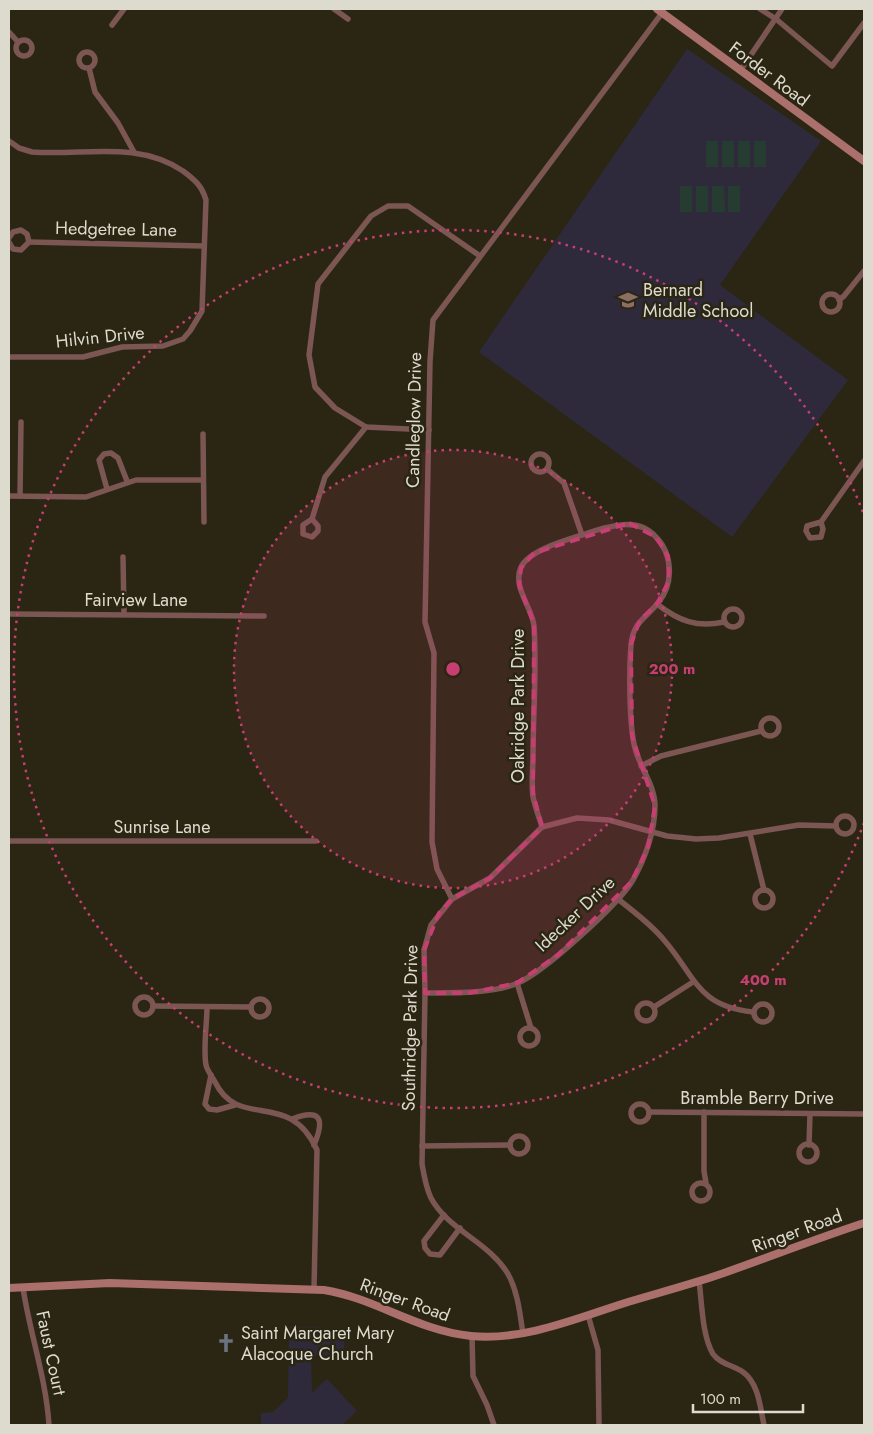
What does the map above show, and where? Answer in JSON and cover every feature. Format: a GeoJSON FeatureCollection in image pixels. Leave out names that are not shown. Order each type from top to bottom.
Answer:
{"type":"FeatureCollection","features":[{"type":"Feature","properties":{"kind":"street"},"geometry":{"type":"LineString","coordinates":[[112,25],[124,9]]}},
{"type":"Feature","properties":{"kind":"street"},"geometry":{"type":"LineString","coordinates":[[334,9],[348,19]]}},
{"type":"Feature","properties":{"kind":"street"},"geometry":{"type":"LineString","coordinates":[[760,9],[776,19],[832,66],[864,23]]}},
{"type":"Feature","properties":{"kind":"street"},"geometry":{"type":"LineString","coordinates":[[740,71],[782,9]]}},
{"type":"Feature","properties":{"kind":"street","name":"Forder Road"},"geometry":{"type":"LineString","coordinates":[[660,11],[864,161]]}},
{"type":"Feature","properties":{"kind":"street","name":"Candleglow Drive"},"geometry":{"type":"LineString","coordinates":[[452,899],[437,870],[432,842],[434,653],[425,622],[430,361],[433,320],[660,11]]}},
{"type":"Feature","properties":{"kind":"street"},"geometry":{"type":"LineString","coordinates":[[9,32],[18,42]]}},
{"type":"Feature","properties":{"kind":"street"},"geometry":{"type":"LineString","coordinates":[[88,68],[95,92],[118,123],[134,152]]}},
{"type":"Feature","properties":{"kind":"street"},"geometry":{"type":"LineString","coordinates":[[9,141],[19,148],[32,152],[134,152],[166,160],[197,181],[204,190],[206,200],[203,246]]}},
{"type":"Feature","properties":{"kind":"street"},"geometry":{"type":"LineString","coordinates":[[429,430],[366,427],[335,408],[315,386],[308,356],[318,284],[371,216],[388,206],[408,206],[480,256]]}},
{"type":"Feature","properties":{"kind":"street","name":"Hedgetree Lane"},"geometry":{"type":"LineString","coordinates":[[9,238],[13,232],[20,230],[27,234],[29,242]]}},
{"type":"Feature","properties":{"kind":"street","name":"Hedgetree Lane"},"geometry":{"type":"LineString","coordinates":[[9,242],[13,249],[21,250],[29,242],[203,246]]}},
{"type":"Feature","properties":{"kind":"street","name":"Hilvin Drive"},"geometry":{"type":"LineString","coordinates":[[9,357],[83,357],[122,348],[162,346],[183,339],[202,311],[203,246]]}},
{"type":"Feature","properties":{"kind":"street"},"geometry":{"type":"LineString","coordinates":[[839,300],[864,271]]}},
{"type":"Feature","properties":{"kind":"street"},"geometry":{"type":"LineString","coordinates":[[20,422],[20,496]]}},
{"type":"Feature","properties":{"kind":"street"},"geometry":{"type":"LineString","coordinates":[[312,520],[325,477],[366,427]]}},
{"type":"Feature","properties":{"kind":"street"},"geometry":{"type":"LineString","coordinates":[[203,434],[204,522]]}},
{"type":"Feature","properties":{"kind":"street"},"geometry":{"type":"LineString","coordinates":[[107,489],[100,467],[100,458],[104,454],[111,453],[118,458],[126,481]]}},
{"type":"Feature","properties":{"kind":"street"},"geometry":{"type":"LineString","coordinates":[[820,522],[864,461]]}},
{"type":"Feature","properties":{"kind":"street"},"geometry":{"type":"LineString","coordinates":[[547,469],[564,483],[582,535]]}},
{"type":"Feature","properties":{"kind":"street"},"geometry":{"type":"LineString","coordinates":[[9,496],[86,497],[126,481],[144,479],[204,480]]}},
{"type":"Feature","properties":{"kind":"street","name":"Idecker Drive"},"geometry":{"type":"LineString","coordinates":[[426,993],[469,993],[517,983],[558,955],[618,899],[632,881],[652,830],[656,806],[653,792],[641,766],[632,736],[631,644],[640,620],[657,604],[669,581],[668,556],[656,537],[639,526],[629,523],[614,525],[582,535]]}},
{"type":"Feature","properties":{"kind":"street","name":"Oakridge Park Drive"},"geometry":{"type":"LineString","coordinates":[[542,827],[533,793],[534,624],[519,577],[527,559],[534,553],[582,535]]}},
{"type":"Feature","properties":{"kind":"street"},"geometry":{"type":"LineString","coordinates":[[123,557],[124,614]]}},
{"type":"Feature","properties":{"kind":"street"},"geometry":{"type":"LineString","coordinates":[[657,604],[673,617],[692,624],[709,625],[724,622]]}},
{"type":"Feature","properties":{"kind":"street","name":"Fairview Lane"},"geometry":{"type":"LineString","coordinates":[[9,614],[264,616]]}},
{"type":"Feature","properties":{"kind":"street"},"geometry":{"type":"LineString","coordinates":[[641,766],[661,756],[761,731]]}},
{"type":"Feature","properties":{"kind":"street"},"geometry":{"type":"LineString","coordinates":[[542,827],[577,818],[593,818],[652,830],[667,836],[696,839],[750,834],[798,825],[836,826]]}},
{"type":"Feature","properties":{"kind":"street","name":"Southridge Park Drive"},"geometry":{"type":"LineString","coordinates":[[523,1334],[516,1296],[508,1274],[489,1252],[444,1216],[431,1198],[426,1182],[422,1146],[426,993],[424,950],[426,939],[439,914],[452,899],[490,878],[542,827]]}},
{"type":"Feature","properties":{"kind":"street"},"geometry":{"type":"LineString","coordinates":[[750,834],[764,890]]}},
{"type":"Feature","properties":{"kind":"street","name":"Sunrise Lane"},"geometry":{"type":"LineString","coordinates":[[9,841],[316,841]]}},
{"type":"Feature","properties":{"kind":"street"},"geometry":{"type":"LineString","coordinates":[[618,899],[651,926],[666,942],[693,982],[717,1003],[737,1011],[753,1012]]}},
{"type":"Feature","properties":{"kind":"street"},"geometry":{"type":"LineString","coordinates":[[654,1007],[693,982]]}},
{"type":"Feature","properties":{"kind":"street"},"geometry":{"type":"LineString","coordinates":[[517,983],[531,1028]]}},
{"type":"Feature","properties":{"kind":"street"},"geometry":{"type":"LineString","coordinates":[[153,1006],[251,1007]]}},
{"type":"Feature","properties":{"kind":"street"},"geometry":{"type":"LineString","coordinates":[[207,1007],[206,1065],[226,1100],[235,1105],[276,1112],[292,1119],[306,1130],[317,1150],[314,1289]]}},
{"type":"Feature","properties":{"kind":"street"},"geometry":{"type":"LineString","coordinates":[[211,1075],[205,1104],[209,1109],[217,1110],[235,1105]]}},
{"type":"Feature","properties":{"kind":"street","name":"Bramble Berry Drive"},"geometry":{"type":"LineString","coordinates":[[649,1112],[864,1114]]}},
{"type":"Feature","properties":{"kind":"street"},"geometry":{"type":"LineString","coordinates":[[704,1112],[704,1171],[706,1184]]}},
{"type":"Feature","properties":{"kind":"street"},"geometry":{"type":"LineString","coordinates":[[292,1119],[308,1114],[315,1114],[319,1118],[320,1124],[314,1145]]}},
{"type":"Feature","properties":{"kind":"street"},"geometry":{"type":"LineString","coordinates":[[809,1144],[810,1114]]}},
{"type":"Feature","properties":{"kind":"street"},"geometry":{"type":"LineString","coordinates":[[422,1146],[510,1144]]}},
{"type":"Feature","properties":{"kind":"street"},"geometry":{"type":"LineString","coordinates":[[444,1216],[424,1241],[425,1248],[430,1254],[440,1255],[460,1228]]}},
{"type":"Feature","properties":{"kind":"street","name":"Ringer Road"},"geometry":{"type":"LineString","coordinates":[[9,1288],[110,1283],[314,1289],[345,1294],[427,1327],[472,1336],[523,1334],[698,1281],[864,1223]]}},
{"type":"Feature","properties":{"kind":"street"},"geometry":{"type":"LineString","coordinates":[[698,1281],[706,1333],[712,1351],[716,1358],[742,1372],[751,1380],[756,1389],[764,1425]]}},
{"type":"Feature","properties":{"kind":"street","name":"Faust Court"},"geometry":{"type":"LineString","coordinates":[[23,1288],[28,1322],[47,1397],[49,1425]]}},
{"type":"Feature","properties":{"kind":"street"},"geometry":{"type":"LineString","coordinates":[[588,1315],[598,1350],[599,1425]]}},
{"type":"Feature","properties":{"kind":"street"},"geometry":{"type":"LineString","coordinates":[[472,1336],[473,1376],[488,1405],[494,1425]]}},
{"type":"Feature","properties":{"kind":"highlighted area"},"geometry":{"type":"Polygon","coordinates":[[[629,523],[656,537],[668,556],[669,581],[657,604],[640,620],[631,644],[632,736],[655,806],[648,847],[632,881],[558,955],[517,983],[469,993],[425,993],[424,950],[439,913],[452,899],[490,878],[542,827],[533,793],[534,624],[519,585],[521,568],[534,553],[629,523]]]}},
{"type":"Feature","properties":{"kind":"shaded area","name":"Bernard Middle School"},"geometry":{"type":"Polygon","coordinates":[[[687,49],[821,141],[720,285],[848,380],[732,537],[479,352],[687,49]]]}},
{"type":"Feature","properties":{"kind":"shaded area"},"geometry":{"type":"Polygon","coordinates":[[[289,1327],[345,1328],[344,1355],[311,1356],[312,1393],[327,1379],[357,1411],[342,1425],[261,1425],[261,1413],[273,1412],[288,1398],[289,1327]]]}},
{"type":"Feature","properties":{"kind":"green space"},"geometry":{"type":"Polygon","coordinates":[[[706,141],[718,141],[718,167],[706,167],[706,141]]]}},
{"type":"Feature","properties":{"kind":"green space"},"geometry":{"type":"Polygon","coordinates":[[[722,141],[734,141],[734,167],[722,167],[722,141]]]}},
{"type":"Feature","properties":{"kind":"green space"},"geometry":{"type":"Polygon","coordinates":[[[738,141],[750,141],[750,167],[738,167],[738,141]]]}},
{"type":"Feature","properties":{"kind":"green space"},"geometry":{"type":"Polygon","coordinates":[[[754,141],[766,141],[766,167],[754,167],[754,141]]]}},
{"type":"Feature","properties":{"kind":"green space"},"geometry":{"type":"Polygon","coordinates":[[[680,186],[692,186],[692,212],[680,212],[680,186]]]}},
{"type":"Feature","properties":{"kind":"green space"},"geometry":{"type":"Polygon","coordinates":[[[696,186],[708,186],[708,212],[696,212],[696,186]]]}},
{"type":"Feature","properties":{"kind":"green space"},"geometry":{"type":"Polygon","coordinates":[[[712,186],[724,186],[725,212],[712,212],[712,186]]]}},
{"type":"Feature","properties":{"kind":"green space"},"geometry":{"type":"Polygon","coordinates":[[[728,186],[740,186],[740,212],[728,212],[728,186]]]}},
{"type":"Feature","properties":{"kind":"place","name":"Bernard Middle School"},"geometry":{"type":"Point","coordinates":[628,300]}},
{"type":"Feature","properties":{"kind":"place","name":"Saint Margaret Mary Alacoque Church"},"geometry":{"type":"Point","coordinates":[226,1343]}}]}
